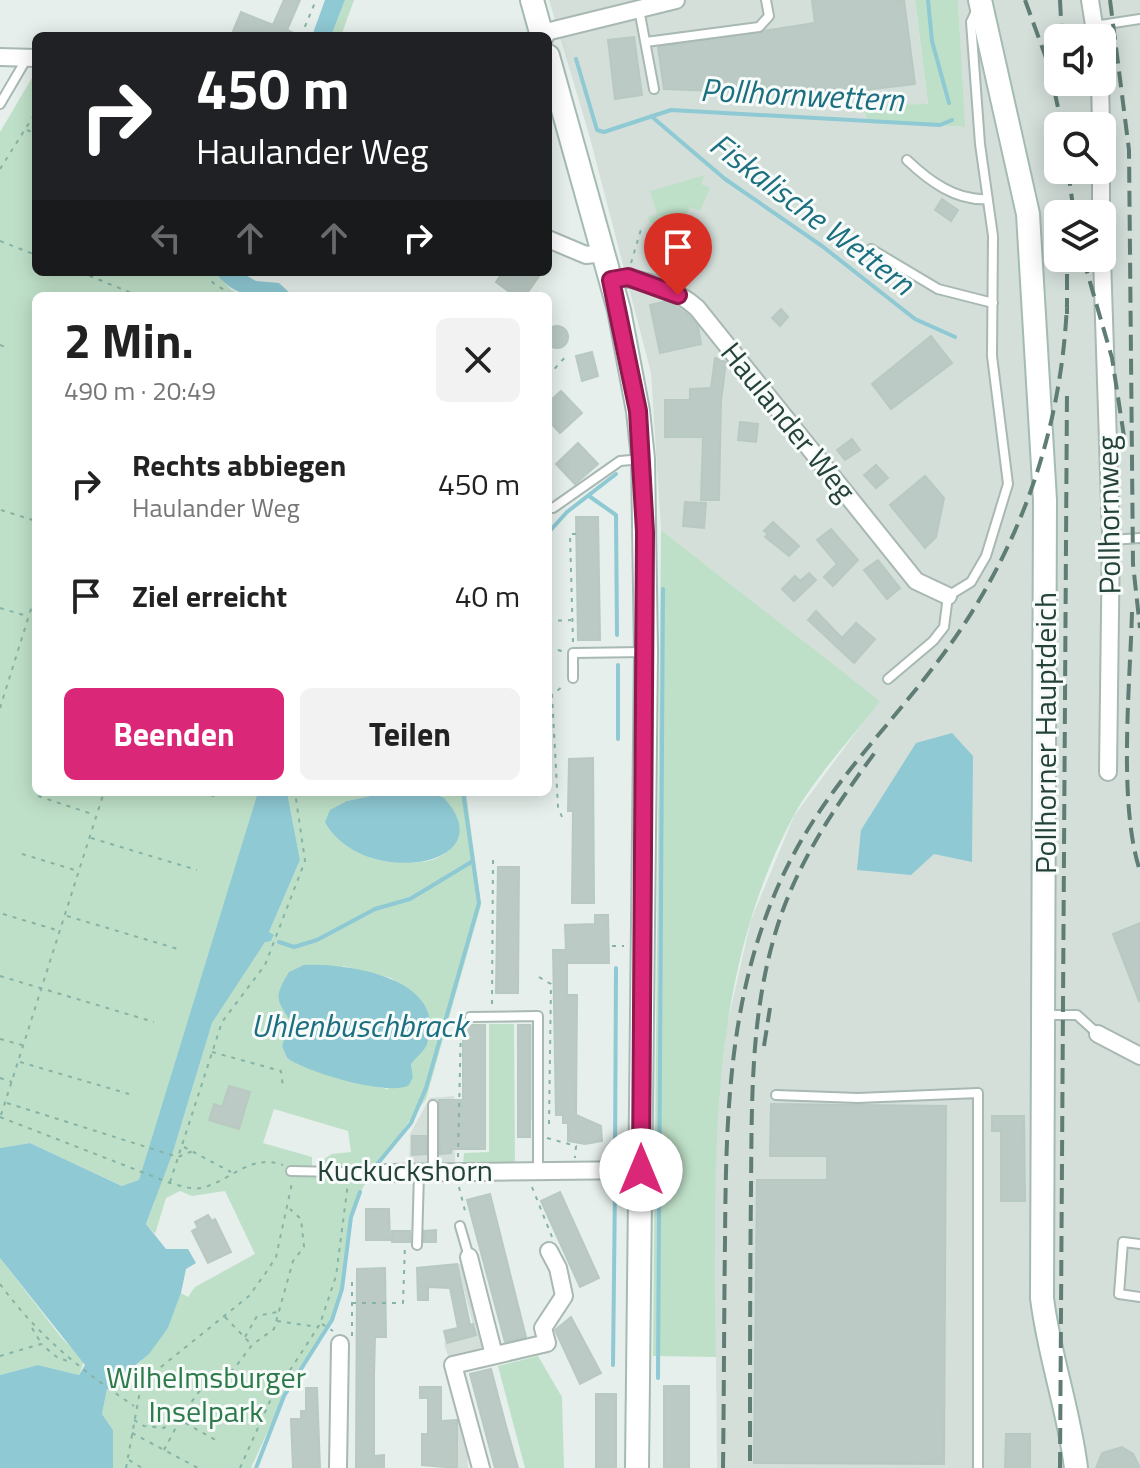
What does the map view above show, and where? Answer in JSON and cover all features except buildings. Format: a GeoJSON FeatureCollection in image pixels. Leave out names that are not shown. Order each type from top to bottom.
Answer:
{"type":"FeatureCollection","features":[{"type":"Feature","properties":{"kind":"main road"},"geometry":{"type":"LineString","coordinates":[[532,0],[541,32]]}},
{"type":"Feature","properties":{"kind":"main road","name":"Pollhorner Hauptdeich"},"geometry":{"type":"LineString","coordinates":[[981,4],[1028,214],[1046,580],[1042,1298],[1052,1356],[1070,1420],[1076,1468]]}},
{"type":"Feature","properties":{"kind":"main road"},"geometry":{"type":"LineString","coordinates":[[552,70],[604,253],[616,278],[643,459],[646,652],[637,1468]]}},
{"type":"Feature","properties":{"kind":"street"},"geometry":{"type":"LineString","coordinates":[[550,32],[676,0]]}},
{"type":"Feature","properties":{"kind":"street"},"geometry":{"type":"LineString","coordinates":[[1090,0],[1094,24]]}},
{"type":"Feature","properties":{"kind":"street"},"geometry":{"type":"LineString","coordinates":[[0,57],[32,58]]}},
{"type":"Feature","properties":{"kind":"street"},"geometry":{"type":"LineString","coordinates":[[552,241],[586,255],[604,253]]}},
{"type":"Feature","properties":{"kind":"street","name":"Pollhornweg"},"geometry":{"type":"LineString","coordinates":[[1102,272],[1111,540],[1108,772]]}},
{"type":"Feature","properties":{"kind":"street","name":"Haulander Weg"},"geometry":{"type":"LineString","coordinates":[[616,278],[678,295],[697,308],[916,581],[948,596]]}},
{"type":"Feature","properties":{"kind":"street"},"geometry":{"type":"LineString","coordinates":[[1098,1034],[1140,1056]]}},
{"type":"Feature","properties":{"kind":"street","name":"Kuckuckshorn"},"geometry":{"type":"LineString","coordinates":[[386,1173],[641,1170]]}},
{"type":"Feature","properties":{"kind":"street"},"geometry":{"type":"LineString","coordinates":[[481,1468],[453,1365],[547,1343],[543,1328],[564,1296],[558,1268],[549,1251]]}},
{"type":"Feature","properties":{"kind":"street"},"geometry":{"type":"LineString","coordinates":[[469,1257],[494,1355]]}},
{"type":"Feature","properties":{"kind":"street"},"geometry":{"type":"LineString","coordinates":[[336,1337],[338,1468]]}},
{"type":"Feature","properties":{"kind":"lane"},"geometry":{"type":"LineString","coordinates":[[646,42],[759,27],[769,16],[766,0]]}},
{"type":"Feature","properties":{"kind":"lane"},"geometry":{"type":"LineString","coordinates":[[888,679],[933,641],[944,627],[948,596],[971,582],[986,556],[1008,484],[992,356],[993,236],[971,22],[981,4]]}},
{"type":"Feature","properties":{"kind":"lane"},"geometry":{"type":"LineString","coordinates":[[639,9],[654,89]]}},
{"type":"Feature","properties":{"kind":"lane"},"geometry":{"type":"LineString","coordinates":[[1116,26],[1140,19]]}},
{"type":"Feature","properties":{"kind":"lane"},"geometry":{"type":"LineString","coordinates":[[0,104],[32,58]]}},
{"type":"Feature","properties":{"kind":"lane"},"geometry":{"type":"LineString","coordinates":[[907,160],[923,175],[952,193],[971,200],[987,199]]}},
{"type":"Feature","properties":{"kind":"lane"},"geometry":{"type":"LineString","coordinates":[[871,249],[938,289],[993,303]]}},
{"type":"Feature","properties":{"kind":"lane"},"geometry":{"type":"LineString","coordinates":[[552,508],[620,461],[643,459]]}},
{"type":"Feature","properties":{"kind":"lane"},"geometry":{"type":"LineString","coordinates":[[1111,540],[1140,538]]}},
{"type":"Feature","properties":{"kind":"lane"},"geometry":{"type":"LineString","coordinates":[[573,678],[573,653],[646,652]]}},
{"type":"Feature","properties":{"kind":"lane"},"geometry":{"type":"LineString","coordinates":[[1044,1015],[1077,1015],[1098,1034]]}},
{"type":"Feature","properties":{"kind":"lane"},"geometry":{"type":"LineString","coordinates":[[470,1017],[538,1016],[538,1139],[533,1171]]}},
{"type":"Feature","properties":{"kind":"lane"},"geometry":{"type":"LineString","coordinates":[[776,1095],[858,1098],[927,1092],[978,1093],[978,1468]]}},
{"type":"Feature","properties":{"kind":"lane"},"geometry":{"type":"LineString","coordinates":[[417,1245],[433,1105]]}},
{"type":"Feature","properties":{"kind":"lane","name":"Kuckuckshorn"},"geometry":{"type":"LineString","coordinates":[[291,1171],[386,1173]]}},
{"type":"Feature","properties":{"kind":"lane"},"geometry":{"type":"LineString","coordinates":[[460,1226],[469,1257]]}},
{"type":"Feature","properties":{"kind":"lane"},"geometry":{"type":"LineString","coordinates":[[1140,1244],[1123,1242],[1119,1294],[1140,1297]]}},
{"type":"Feature","properties":{"kind":"path"},"geometry":{"type":"LineString","coordinates":[[303,32],[316,0]]}},
{"type":"Feature","properties":{"kind":"path"},"geometry":{"type":"LineString","coordinates":[[0,169],[32,119]]}},
{"type":"Feature","properties":{"kind":"path"},"geometry":{"type":"LineString","coordinates":[[26,130],[32,132]]}},
{"type":"Feature","properties":{"kind":"path"},"geometry":{"type":"LineString","coordinates":[[616,278],[631,264],[642,226]]}},
{"type":"Feature","properties":{"kind":"path"},"geometry":{"type":"LineString","coordinates":[[0,241],[32,253]]}},
{"type":"Feature","properties":{"kind":"path"},"geometry":{"type":"LineString","coordinates":[[90,276],[130,292]]}},
{"type":"Feature","properties":{"kind":"path"},"geometry":{"type":"LineString","coordinates":[[210,276],[213,283],[228,292]]}},
{"type":"Feature","properties":{"kind":"path"},"geometry":{"type":"LineString","coordinates":[[0,345],[8,348]]}},
{"type":"Feature","properties":{"kind":"path"},"geometry":{"type":"LineString","coordinates":[[552,372],[568,354]]}},
{"type":"Feature","properties":{"kind":"path"},"geometry":{"type":"LineString","coordinates":[[1,510],[32,520]]}},
{"type":"Feature","properties":{"kind":"path"},"geometry":{"type":"LineString","coordinates":[[552,649],[573,653],[570,534],[576,534]]}},
{"type":"Feature","properties":{"kind":"path"},"geometry":{"type":"LineString","coordinates":[[570,565],[577,565]]}},
{"type":"Feature","properties":{"kind":"path"},"geometry":{"type":"LineString","coordinates":[[571,596],[577,596]]}},
{"type":"Feature","properties":{"kind":"path"},"geometry":{"type":"LineString","coordinates":[[0,708],[32,604]]}},
{"type":"Feature","properties":{"kind":"path"},"geometry":{"type":"LineString","coordinates":[[0,608],[28,616]]}},
{"type":"Feature","properties":{"kind":"path"},"geometry":{"type":"LineString","coordinates":[[552,621],[572,620]]}},
{"type":"Feature","properties":{"kind":"path"},"geometry":{"type":"LineString","coordinates":[[572,627],[578,627]]}},
{"type":"Feature","properties":{"kind":"path"},"geometry":{"type":"LineString","coordinates":[[562,817],[558,807],[552,695],[573,678]]}},
{"type":"Feature","properties":{"kind":"path"},"geometry":{"type":"LineString","coordinates":[[38,796],[96,815]]}},
{"type":"Feature","properties":{"kind":"path"},"geometry":{"type":"LineString","coordinates":[[0,1116],[103,796]]}},
{"type":"Feature","properties":{"kind":"path"},"geometry":{"type":"LineString","coordinates":[[214,796],[220,798]]}},
{"type":"Feature","properties":{"kind":"path"},"geometry":{"type":"LineString","coordinates":[[170,1183],[222,1022],[265,965],[305,861],[296,796]]}},
{"type":"Feature","properties":{"kind":"path"},"geometry":{"type":"LineString","coordinates":[[89,838],[197,870]]}},
{"type":"Feature","properties":{"kind":"path"},"geometry":{"type":"LineString","coordinates":[[22,854],[79,871]]}},
{"type":"Feature","properties":{"kind":"path"},"geometry":{"type":"LineString","coordinates":[[492,1017],[493,859]]}},
{"type":"Feature","properties":{"kind":"path"},"geometry":{"type":"LineString","coordinates":[[3,914],[61,931]]}},
{"type":"Feature","properties":{"kind":"path"},"geometry":{"type":"LineString","coordinates":[[65,916],[178,949]]}},
{"type":"Feature","properties":{"kind":"path"},"geometry":{"type":"LineString","coordinates":[[612,946],[625,946]]}},
{"type":"Feature","properties":{"kind":"path"},"geometry":{"type":"LineString","coordinates":[[0,976],[154,1022]]}},
{"type":"Feature","properties":{"kind":"path"},"geometry":{"type":"LineString","coordinates":[[456,1173],[460,1025],[470,1017]]}},
{"type":"Feature","properties":{"kind":"path"},"geometry":{"type":"LineString","coordinates":[[0,1039],[23,1045]]}},
{"type":"Feature","properties":{"kind":"path"},"geometry":{"type":"LineString","coordinates":[[211,1052],[281,1071],[283,1087]]}},
{"type":"Feature","properties":{"kind":"path"},"geometry":{"type":"LineString","coordinates":[[18,1062],[129,1094]]}},
{"type":"Feature","properties":{"kind":"path"},"geometry":{"type":"LineString","coordinates":[[0,1078],[13,1082]]}},
{"type":"Feature","properties":{"kind":"path"},"geometry":{"type":"LineString","coordinates":[[6,1103],[178,1157],[193,1151]]}},
{"type":"Feature","properties":{"kind":"path","name":"Kuckuckshorn"},"geometry":{"type":"LineString","coordinates":[[0,1116],[170,1183],[199,1189],[253,1163],[271,1161],[291,1171]]}},
{"type":"Feature","properties":{"kind":"path"},"geometry":{"type":"LineString","coordinates":[[538,1139],[576,1146],[574,1171]]}},
{"type":"Feature","properties":{"kind":"path"},"geometry":{"type":"LineString","coordinates":[[182,1145],[232,1173]]}},
{"type":"Feature","properties":{"kind":"path"},"geometry":{"type":"LineString","coordinates":[[126,1468],[140,1391],[161,1367],[249,1296],[276,1257],[293,1189],[291,1171]]}},
{"type":"Feature","properties":{"kind":"path"},"geometry":{"type":"LineString","coordinates":[[533,1171],[538,1210],[557,1248],[549,1251]]}},
{"type":"Feature","properties":{"kind":"path"},"geometry":{"type":"LineString","coordinates":[[240,1468],[270,1401],[320,1325],[336,1276],[351,1174]]}},
{"type":"Feature","properties":{"kind":"path"},"geometry":{"type":"LineString","coordinates":[[164,1450],[179,1418],[201,1389],[234,1369],[252,1345],[274,1329],[293,1261],[304,1247],[301,1219],[288,1208]]}},
{"type":"Feature","properties":{"kind":"path"},"geometry":{"type":"LineString","coordinates":[[352,1303],[403,1303],[403,1245],[417,1245]]}},
{"type":"Feature","properties":{"kind":"path"},"geometry":{"type":"LineString","coordinates":[[276,1321],[320,1325],[336,1337],[352,1341],[352,1281]]}},
{"type":"Feature","properties":{"kind":"path"},"geometry":{"type":"LineString","coordinates":[[0,1284],[41,1344],[58,1358],[72,1363]]}},
{"type":"Feature","properties":{"kind":"path"},"geometry":{"type":"LineString","coordinates":[[245,1337],[257,1316],[278,1312]]}},
{"type":"Feature","properties":{"kind":"path"},"geometry":{"type":"LineString","coordinates":[[224,1316],[252,1345]]}},
{"type":"Feature","properties":{"kind":"path"},"geometry":{"type":"LineString","coordinates":[[29,1324],[72,1363],[135,1407]]}},
{"type":"Feature","properties":{"kind":"path"},"geometry":{"type":"LineString","coordinates":[[0,1356],[41,1344]]}},
{"type":"Feature","properties":{"kind":"path"},"geometry":{"type":"LineString","coordinates":[[133,1419],[155,1428],[164,1428],[179,1418]]}},
{"type":"Feature","properties":{"kind":"path"},"geometry":{"type":"LineString","coordinates":[[179,1418],[219,1442]]}},
{"type":"Feature","properties":{"kind":"path"},"geometry":{"type":"LineString","coordinates":[[131,1433],[198,1468]]}},
{"type":"Feature","properties":{"kind":"path"},"geometry":{"type":"LineString","coordinates":[[128,1460],[142,1468]]}},
{"type":"Feature","properties":{"kind":"shaded area"},"geometry":{"type":"Polygon","coordinates":[[[549,0],[915,0],[928,104],[861,106],[868,121],[964,127],[958,0],[1140,0],[1140,1468],[717,1468],[714,1132],[727,1025],[751,920],[794,816],[879,701],[661,530],[651,373],[590,138],[549,0]]]}},
{"type":"Feature","properties":{"kind":"shaded area"},"geometry":{"type":"Polygon","coordinates":[[[530,1025],[544,1025],[543,1121],[530,1120],[530,1025]]]}},
{"type":"Feature","properties":{"kind":"shaded area"},"geometry":{"type":"Polygon","coordinates":[[[454,1096],[455,1165],[409,1166],[410,1134],[430,1098],[454,1096]]]}},
{"type":"Feature","properties":{"kind":"shaded area"},"geometry":{"type":"Polygon","coordinates":[[[465,1263],[487,1350],[449,1359],[444,1343],[476,1335],[457,1264],[465,1263]]]}},
{"type":"Feature","properties":{"kind":"shaded area"},"geometry":{"type":"Polygon","coordinates":[[[458,1420],[467,1421],[468,1468],[457,1468],[458,1420]]]}},
{"type":"Feature","properties":{"kind":"green space"},"geometry":{"type":"Polygon","coordinates":[[[345,0],[354,0],[342,32],[333,32],[345,0]]]}},
{"type":"Feature","properties":{"kind":"green space"},"geometry":{"type":"Polygon","coordinates":[[[915,0],[958,0],[965,127],[868,121],[861,105],[928,104],[915,0]]]}},
{"type":"Feature","properties":{"kind":"green space"},"geometry":{"type":"Polygon","coordinates":[[[32,78],[32,276],[219,276],[235,292],[32,292],[32,796],[257,796],[148,1157],[173,1152],[212,1023],[265,941],[271,941],[274,936],[269,932],[300,860],[288,796],[371,796],[347,801],[396,862],[413,862],[429,861],[444,855],[455,842],[434,796],[467,796],[481,905],[426,1099],[374,1168],[357,1198],[351,1217],[342,1289],[332,1320],[284,1396],[251,1468],[113,1468],[113,1430],[102,1414],[107,1389],[136,1367],[168,1328],[181,1293],[188,1297],[195,1287],[255,1254],[225,1191],[192,1196],[180,1191],[166,1198],[155,1234],[146,1224],[155,1201],[30,1143],[0,1148],[0,132],[32,78]],[[343,966],[289,1017],[290,1030],[282,1046],[287,1058],[343,1078],[387,1089],[413,1077],[411,1064],[429,1035],[428,1020],[421,1000],[391,978],[343,966]],[[274,1109],[263,1143],[312,1157],[312,1167],[320,1169],[322,1160],[332,1154],[351,1152],[348,1131],[274,1109]]]}},
{"type":"Feature","properties":{"kind":"green space"},"geometry":{"type":"Polygon","coordinates":[[[705,175],[701,184],[710,188],[700,211],[690,207],[682,225],[659,215],[655,224],[649,222],[648,217],[657,214],[650,191],[705,175]]]}},
{"type":"Feature","properties":{"kind":"green space"},"geometry":{"type":"Polygon","coordinates":[[[661,530],[880,701],[793,817],[764,881],[743,946],[729,1013],[716,1150],[716,1357],[653,1356],[661,530]]]}},
{"type":"Feature","properties":{"kind":"green space"},"geometry":{"type":"Polygon","coordinates":[[[489,1024],[514,1024],[515,1163],[463,1164],[464,1153],[489,1152],[489,1024]]]}},
{"type":"Feature","properties":{"kind":"green space","name":"Wilhelmsburger Inselpark"},"geometry":{"type":"Polygon","coordinates":[[[0,1258],[61,1337],[84,1361],[79,1375],[38,1365],[0,1375],[0,1258]]]}},
{"type":"Feature","properties":{"kind":"green space"},"geometry":{"type":"Polygon","coordinates":[[[538,1356],[562,1397],[564,1468],[525,1468],[498,1366],[538,1356]]]}},
{"type":"Feature","properties":{"kind":"water"},"geometry":{"type":"Polygon","coordinates":[[[325,0],[345,0],[333,32],[313,32],[325,0]]]}},
{"type":"Feature","properties":{"kind":"water"},"geometry":{"type":"Polygon","coordinates":[[[219,276],[247,276],[256,281],[279,283],[289,292],[240,292],[219,276]]]}},
{"type":"Feature","properties":{"kind":"water"},"geometry":{"type":"Polygon","coordinates":[[[952,733],[973,756],[972,862],[934,854],[911,875],[857,870],[861,830],[916,743],[952,733]]]}},
{"type":"Feature","properties":{"kind":"water"},"geometry":{"type":"Polygon","coordinates":[[[257,796],[288,796],[300,860],[269,932],[274,935],[271,941],[265,942],[212,1023],[173,1152],[146,1224],[166,1249],[188,1249],[196,1263],[186,1269],[168,1328],[149,1354],[107,1389],[102,1414],[113,1430],[113,1468],[0,1468],[0,1375],[38,1365],[79,1375],[85,1365],[0,1258],[0,1148],[30,1143],[122,1186],[139,1180],[257,796]]]}},
{"type":"Feature","properties":{"kind":"water"},"geometry":{"type":"Polygon","coordinates":[[[371,796],[439,796],[444,798],[458,822],[457,840],[444,854],[422,861],[396,862],[368,857],[343,843],[325,822],[330,810],[347,801],[371,796]]]}},
{"type":"Feature","properties":{"kind":"water","name":"Uhlenbuschbrack"},"geometry":{"type":"Polygon","coordinates":[[[304,965],[345,967],[391,979],[410,989],[424,1004],[430,1022],[427,1044],[411,1064],[413,1077],[409,1085],[384,1088],[348,1081],[311,1070],[287,1058],[282,1046],[291,1022],[280,1003],[279,993],[289,972],[304,965]]]}},
{"type":"Feature","properties":{"kind":"waterway"},"geometry":{"type":"LineString","coordinates":[[928,0],[932,41],[949,103]]}},
{"type":"Feature","properties":{"kind":"waterway","name":"Pollhornwettern"},"geometry":{"type":"LineString","coordinates":[[576,59],[597,130],[604,132],[671,110],[940,125],[952,120]]}},
{"type":"Feature","properties":{"kind":"waterway","name":"Fiskalische Wettern"},"geometry":{"type":"LineString","coordinates":[[651,116],[725,179],[822,246],[915,319],[955,337]]}},
{"type":"Feature","properties":{"kind":"waterway"},"geometry":{"type":"LineString","coordinates":[[552,529],[567,512],[616,474]]}},
{"type":"Feature","properties":{"kind":"waterway"},"geometry":{"type":"LineString","coordinates":[[589,496],[616,515],[617,635]]}},
{"type":"Feature","properties":{"kind":"waterway"},"geometry":{"type":"LineString","coordinates":[[658,1378],[663,589]]}},
{"type":"Feature","properties":{"kind":"waterway"},"geometry":{"type":"LineString","coordinates":[[618,665],[618,739]]}},
{"type":"Feature","properties":{"kind":"waterway"},"geometry":{"type":"LineString","coordinates":[[374,1168],[411,1123],[426,1088],[479,903],[464,796]]}},
{"type":"Feature","properties":{"kind":"waterway"},"geometry":{"type":"LineString","coordinates":[[279,942],[294,947],[317,940],[375,909],[410,899],[473,861]]}},
{"type":"Feature","properties":{"kind":"waterway"},"geometry":{"type":"LineString","coordinates":[[615,1159],[616,968]]}},
{"type":"Feature","properties":{"kind":"waterway"},"geometry":{"type":"LineString","coordinates":[[613,1365],[615,1186]]}},
{"type":"Feature","properties":{"kind":"waterway"},"geometry":{"type":"LineString","coordinates":[[256,1468],[284,1396],[332,1320],[342,1289],[351,1217],[360,1192]]}},
{"type":"Feature","properties":{"kind":"railway"},"geometry":{"type":"LineString","coordinates":[[1025,0],[1049,66],[1059,112]]}},
{"type":"Feature","properties":{"kind":"railway"},"geometry":{"type":"LineString","coordinates":[[1060,0],[1061,24]]}},
{"type":"Feature","properties":{"kind":"railway"},"geometry":{"type":"LineString","coordinates":[[1110,0],[1129,150],[1133,564],[1140,628]]}},
{"type":"Feature","properties":{"kind":"railway"},"geometry":{"type":"LineString","coordinates":[[1070,184],[1072,200]]}},
{"type":"Feature","properties":{"kind":"railway"},"geometry":{"type":"LineString","coordinates":[[1067,272],[1067,314]]}},
{"type":"Feature","properties":{"kind":"railway"},"geometry":{"type":"LineString","coordinates":[[1087,272],[1112,358],[1125,443]]}},
{"type":"Feature","properties":{"kind":"railway"},"geometry":{"type":"LineString","coordinates":[[723,1468],[729,1104],[740,1015],[762,927],[779,884],[812,823],[961,628],[1010,543],[1044,451],[1063,354],[1067,304]]}},
{"type":"Feature","properties":{"kind":"railway"},"geometry":{"type":"LineString","coordinates":[[1060,1468],[1067,390]]}},
{"type":"Feature","properties":{"kind":"railway"},"geometry":{"type":"LineString","coordinates":[[1132,612],[1127,779],[1133,844],[1140,871]]}},
{"type":"Feature","properties":{"kind":"railway"},"geometry":{"type":"LineString","coordinates":[[750,1461],[752,1117],[755,1046],[765,976],[784,907],[803,865],[837,807],[876,751]]}},
{"type":"Feature","properties":{"kind":"railway"},"geometry":{"type":"LineString","coordinates":[[764,1046],[770,1008]]}},
{"type":"Feature","properties":{"kind":"route"},"geometry":{"type":"LineString","coordinates":[[641,1170],[646,652],[643,459],[631,369],[611,280],[628,277],[678,295]]}}]}
